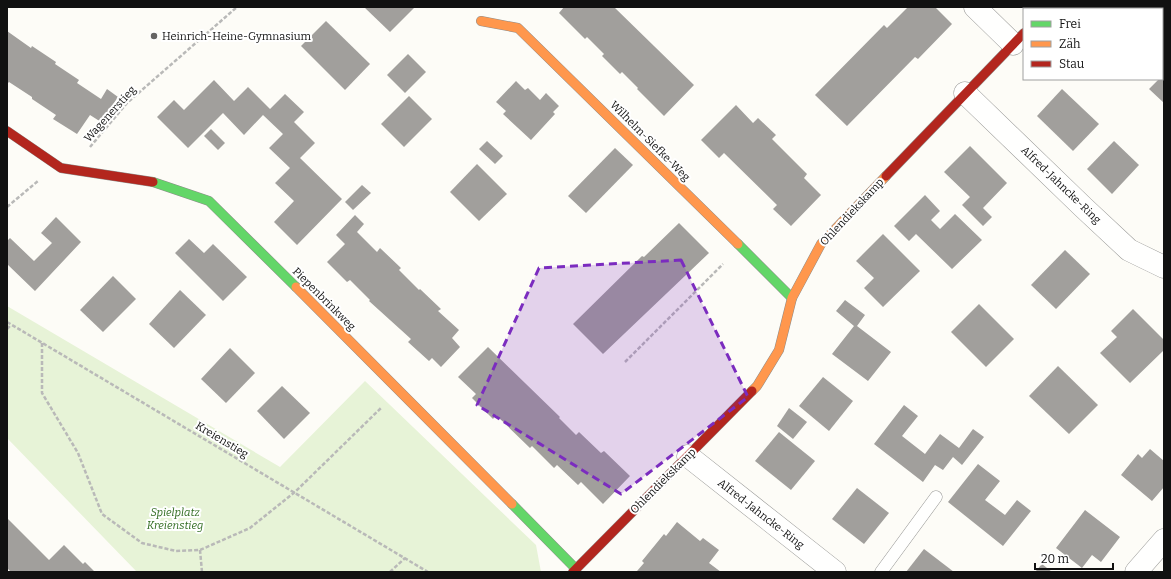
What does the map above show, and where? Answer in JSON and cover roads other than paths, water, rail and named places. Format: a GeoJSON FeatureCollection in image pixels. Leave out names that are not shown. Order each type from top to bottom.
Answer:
{"type":"FeatureCollection","features":[{"type":"Feature","properties":{"kind":"street"},"geometry":{"type":"LineString","coordinates":[[975,7],[1018,38]]}},
{"type":"Feature","properties":{"kind":"street","name":"Wilhelm-Siefke-Weg"},"geometry":{"type":"LineString","coordinates":[[481,21],[518,28],[792,298]]}},
{"type":"Feature","properties":{"kind":"street","name":"Ohlendiekskamp"},"geometry":{"type":"LineString","coordinates":[[574,570],[757,386],[779,350],[792,298],[821,244],[1018,38]]}},
{"type":"Feature","properties":{"kind":"street","name":"Alfred-Jahncke-Ring"},"geometry":{"type":"LineString","coordinates":[[965,93],[1129,250],[1164,267]]}},
{"type":"Feature","properties":{"kind":"street","name":"Piepenbrinkweg"},"geometry":{"type":"LineString","coordinates":[[7,131],[61,168],[157,183],[209,201],[399,390],[574,570]]}},
{"type":"Feature","properties":{"kind":"street","name":"Alfred-Jahncke-Ring"},"geometry":{"type":"LineString","coordinates":[[688,456],[834,572]]}},
{"type":"Feature","properties":{"kind":"street"},"geometry":{"type":"LineString","coordinates":[[1136,572],[1164,540]]}},
{"type":"Feature","properties":{"kind":"lane"},"geometry":{"type":"LineString","coordinates":[[881,572],[936,497]]}},
{"type":"Feature","properties":{"kind":"place","name":"Heinrich-Heine-Gymnasium"},"geometry":{"type":"Point","coordinates":[154,36]}},
{"type":"Feature","properties":{"kind":"park label","name":"Spielplatz Kreienstieg"},"geometry":{"type":"Point","coordinates":[175,518]}}]}
